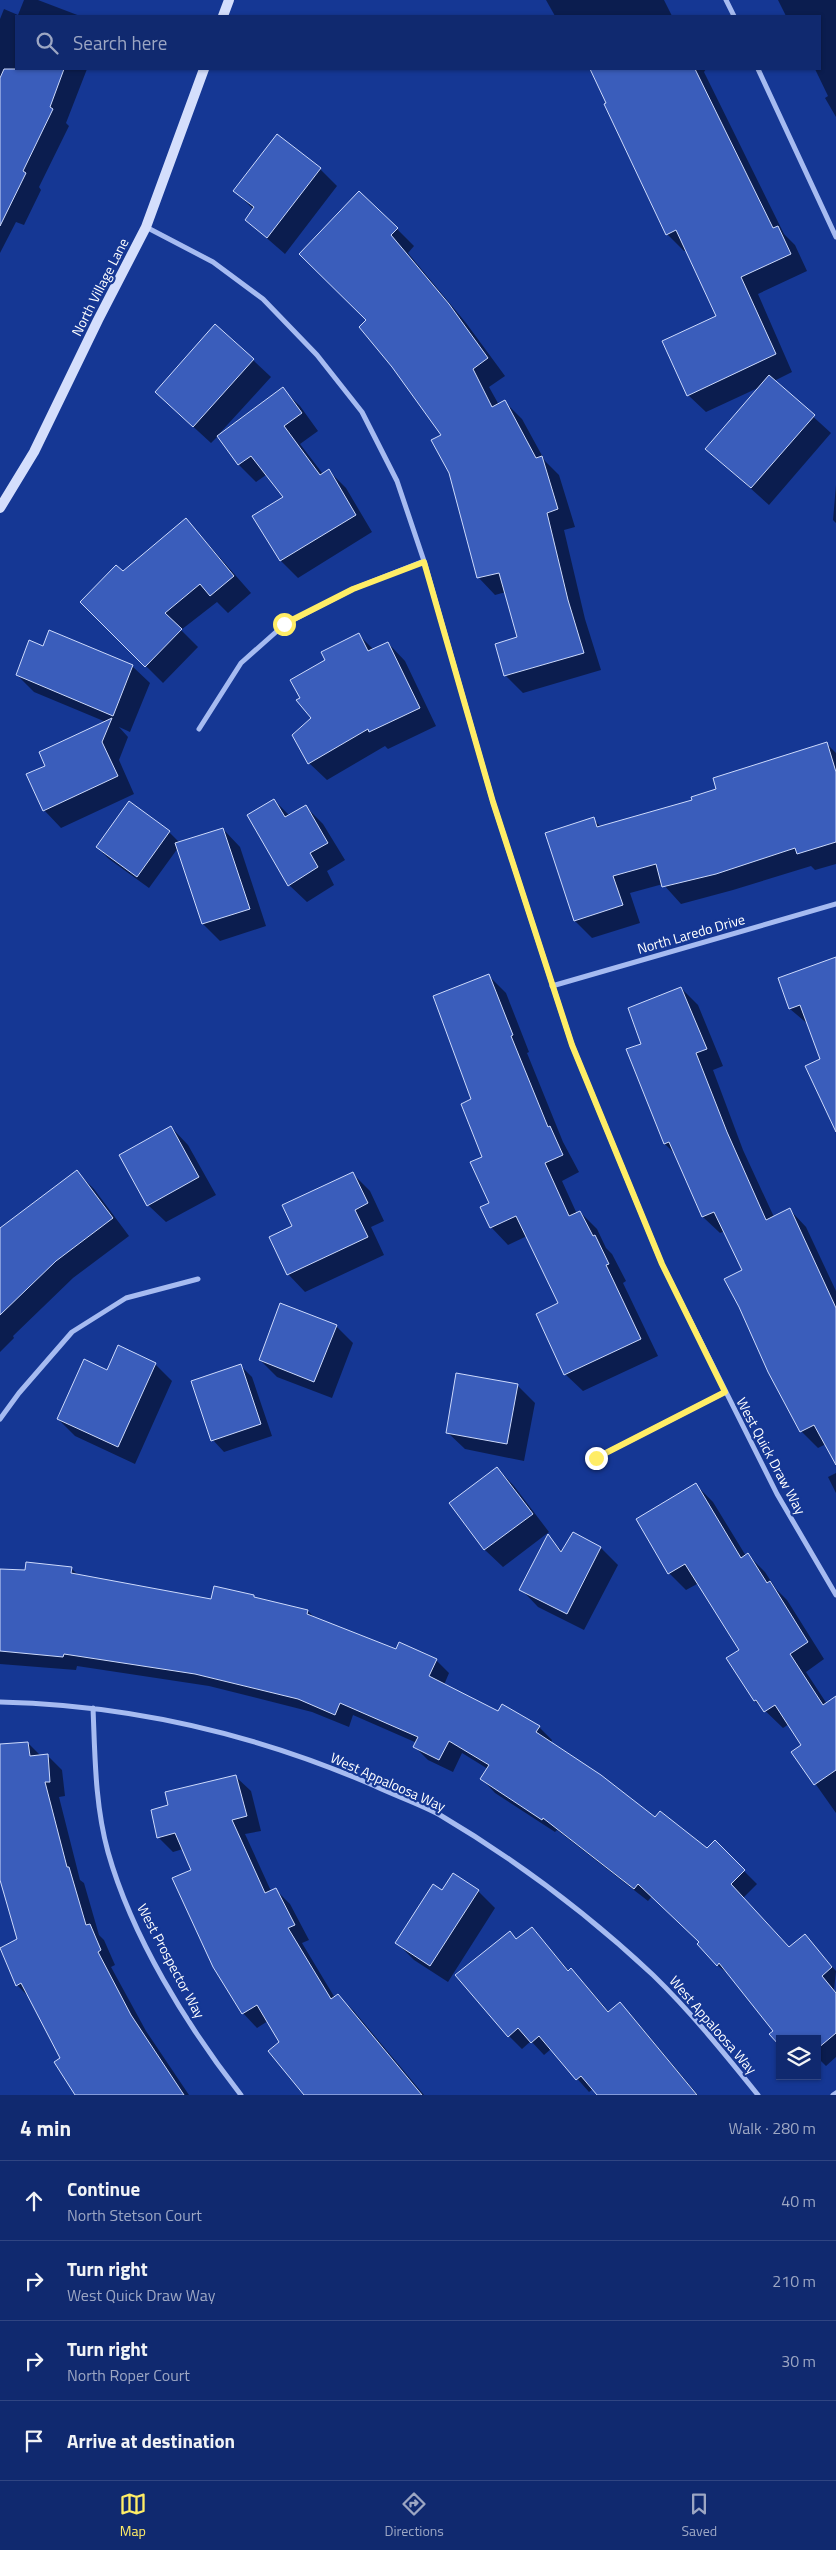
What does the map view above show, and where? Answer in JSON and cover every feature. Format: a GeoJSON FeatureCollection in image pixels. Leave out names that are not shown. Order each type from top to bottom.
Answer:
{"type":"FeatureCollection","features":[{"type":"Feature","properties":{"kind":"street"},"geometry":{"type":"LineString","coordinates":[[223,15],[229,0]]}},
{"type":"Feature","properties":{"kind":"street"},"geometry":{"type":"LineString","coordinates":[[726,0],[734,15]]}},
{"type":"Feature","properties":{"kind":"street","name":"North Village Lane"},"geometry":{"type":"LineString","coordinates":[[0,508],[34,452],[98,320],[146,227],[204,70]]}},
{"type":"Feature","properties":{"kind":"street"},"geometry":{"type":"LineString","coordinates":[[758,70],[836,237]]}},
{"type":"Feature","properties":{"kind":"street","name":"West Quick Draw Way"},"geometry":{"type":"LineString","coordinates":[[146,227],[213,262],[263,299],[317,355],[362,412],[397,481],[424,562],[493,802],[572,1045],[662,1264],[777,1494],[836,1595]]}},
{"type":"Feature","properties":{"kind":"street"},"geometry":{"type":"LineString","coordinates":[[199,729],[241,663],[284,624],[353,589],[424,562]]}},
{"type":"Feature","properties":{"kind":"street","name":"North Laredo Drive"},"geometry":{"type":"LineString","coordinates":[[552,986],[836,904]]}},
{"type":"Feature","properties":{"kind":"street"},"geometry":{"type":"LineString","coordinates":[[0,1419],[19,1393],[72,1332],[126,1298],[198,1279]]}},
{"type":"Feature","properties":{"kind":"street"},"geometry":{"type":"LineString","coordinates":[[596,1458],[725,1392]]}},
{"type":"Feature","properties":{"kind":"street","name":"West Appaloosa Way"},"geometry":{"type":"LineString","coordinates":[[0,1702],[93,1708],[185,1723],[258,1743],[349,1775],[438,1814],[516,1864],[591,1920],[654,1976],[717,2043],[758,2095]]}},
{"type":"Feature","properties":{"kind":"street","name":"West Prospector Way"},"geometry":{"type":"LineString","coordinates":[[93,1708],[97,1790],[108,1852],[134,1922],[168,1985],[213,2059],[241,2095]]}},
{"type":"Feature","properties":{"kind":"building"},"geometry":{"type":"Polygon","coordinates":[[[4,69],[64,70],[50,107],[53,109],[23,171],[26,173],[0,226],[0,78],[4,69]]]}},
{"type":"Feature","properties":{"kind":"building"},"geometry":{"type":"Polygon","coordinates":[[[590,70],[695,70],[773,228],[778,226],[791,254],[741,277],[776,354],[687,396],[662,341],[716,316],[676,230],[666,235],[604,104],[606,103],[590,70]]]}},
{"type":"Feature","properties":{"kind":"building"},"geometry":{"type":"Polygon","coordinates":[[[277,134],[321,168],[267,238],[245,220],[254,207],[233,191],[277,134]]]}},
{"type":"Feature","properties":{"kind":"building"},"geometry":{"type":"Polygon","coordinates":[[[359,191],[398,228],[391,235],[449,304],[488,358],[473,369],[492,407],[505,400],[536,458],[542,456],[558,509],[547,513],[568,600],[584,653],[504,676],[495,644],[517,637],[499,573],[477,578],[449,473],[431,440],[441,435],[392,367],[359,327],[366,320],[299,254],[359,191]]]}},
{"type":"Feature","properties":{"kind":"building"},"geometry":{"type":"Polygon","coordinates":[[[215,324],[254,359],[193,427],[155,392],[215,324]]]}},
{"type":"Feature","properties":{"kind":"building"},"geometry":{"type":"Polygon","coordinates":[[[769,375],[815,415],[751,488],[705,449],[769,375]]]}},
{"type":"Feature","properties":{"kind":"building"},"geometry":{"type":"Polygon","coordinates":[[[283,387],[302,413],[284,426],[320,475],[329,469],[356,515],[280,561],[252,516],[283,497],[251,456],[238,465],[217,436],[283,387]]]}},
{"type":"Feature","properties":{"kind":"building"},"geometry":{"type":"Polygon","coordinates":[[[186,518],[234,576],[210,596],[200,584],[165,613],[182,629],[145,667],[80,602],[116,565],[123,571],[186,518]]]}},
{"type":"Feature","properties":{"kind":"building"},"geometry":{"type":"Polygon","coordinates":[[[49,630],[133,665],[113,716],[16,675],[29,640],[43,646],[49,630]]]}},
{"type":"Feature","properties":{"kind":"building"},"geometry":{"type":"Polygon","coordinates":[[[359,633],[368,651],[388,642],[420,708],[369,732],[368,729],[308,764],[292,735],[311,718],[296,700],[300,698],[290,680],[325,660],[321,652],[359,633]]]}},
{"type":"Feature","properties":{"kind":"building"},"geometry":{"type":"Polygon","coordinates":[[[112,718],[102,742],[118,776],[43,811],[26,774],[45,766],[39,752],[112,718]]]}},
{"type":"Feature","properties":{"kind":"building"},"geometry":{"type":"Polygon","coordinates":[[[827,742],[836,772],[836,842],[797,854],[795,848],[716,874],[662,887],[656,864],[613,876],[623,905],[574,921],[545,833],[594,817],[597,827],[692,800],[691,797],[716,789],[713,778],[827,742]]]}},
{"type":"Feature","properties":{"kind":"building"},"geometry":{"type":"Polygon","coordinates":[[[274,799],[285,817],[306,805],[328,843],[310,853],[318,867],[288,886],[247,815],[274,799]]]}},
{"type":"Feature","properties":{"kind":"building"},"geometry":{"type":"Polygon","coordinates":[[[129,801],[170,831],[137,877],[96,847],[129,801]]]}},
{"type":"Feature","properties":{"kind":"building"},"geometry":{"type":"Polygon","coordinates":[[[223,828],[250,909],[202,924],[175,843],[223,828]]]}},
{"type":"Feature","properties":{"kind":"building"},"geometry":{"type":"Polygon","coordinates":[[[836,957],[836,1132],[805,1066],[820,1059],[800,1005],[789,1009],[778,978],[836,957]]]}},
{"type":"Feature","properties":{"kind":"building"},"geometry":{"type":"Polygon","coordinates":[[[489,974],[513,1035],[511,1036],[548,1127],[550,1126],[563,1155],[545,1163],[569,1216],[580,1211],[593,1236],[595,1235],[609,1264],[606,1265],[641,1339],[564,1375],[536,1314],[558,1303],[516,1216],[490,1228],[480,1207],[489,1203],[470,1162],[482,1157],[461,1104],[471,1099],[433,996],[489,974]]]}},
{"type":"Feature","properties":{"kind":"building"},"geometry":{"type":"Polygon","coordinates":[[[681,987],[707,1049],[696,1053],[727,1132],[766,1220],[790,1208],[836,1308],[836,1465],[814,1425],[800,1432],[768,1372],[739,1307],[724,1279],[742,1270],[714,1212],[702,1217],[669,1142],[664,1144],[626,1049],[641,1044],[628,1008],[681,987]]]}},
{"type":"Feature","properties":{"kind":"building"},"geometry":{"type":"Polygon","coordinates":[[[171,1126],[199,1177],[147,1206],[119,1155],[171,1126]]]}},
{"type":"Feature","properties":{"kind":"building"},"geometry":{"type":"Polygon","coordinates":[[[77,1170],[113,1218],[56,1261],[0,1315],[0,1228],[77,1170]]]}},
{"type":"Feature","properties":{"kind":"building"},"geometry":{"type":"Polygon","coordinates":[[[353,1172],[368,1203],[355,1210],[368,1237],[287,1275],[269,1237],[292,1226],[282,1205],[353,1172]]]}},
{"type":"Feature","properties":{"kind":"building"},"geometry":{"type":"Polygon","coordinates":[[[280,1303],[337,1325],[314,1382],[259,1360],[280,1303]]]}},
{"type":"Feature","properties":{"kind":"building"},"geometry":{"type":"Polygon","coordinates":[[[118,1345],[156,1363],[118,1447],[57,1419],[84,1359],[107,1370],[118,1345]]]}},
{"type":"Feature","properties":{"kind":"building"},"geometry":{"type":"Polygon","coordinates":[[[241,1364],[261,1424],[211,1441],[191,1381],[241,1364]]]}},
{"type":"Feature","properties":{"kind":"building"},"geometry":{"type":"Polygon","coordinates":[[[456,1373],[518,1384],[507,1444],[446,1433],[456,1373]]]}},
{"type":"Feature","properties":{"kind":"building"},"geometry":{"type":"Polygon","coordinates":[[[497,1467],[533,1514],[484,1550],[449,1503],[497,1467]]]}},
{"type":"Feature","properties":{"kind":"building"},"geometry":{"type":"Polygon","coordinates":[[[696,1483],[741,1558],[748,1553],[767,1583],[770,1581],[808,1642],[790,1654],[823,1705],[836,1696],[836,1770],[814,1785],[791,1752],[801,1745],[775,1705],[764,1712],[756,1700],[754,1701],[726,1658],[739,1650],[685,1564],[668,1574],[636,1519],[696,1483]]]}},
{"type":"Feature","properties":{"kind":"building"},"geometry":{"type":"Polygon","coordinates":[[[573,1532],[601,1547],[567,1614],[519,1590],[548,1534],[561,1552],[573,1532]]]}},
{"type":"Feature","properties":{"kind":"building"},"geometry":{"type":"Polygon","coordinates":[[[26,1562],[72,1567],[71,1573],[211,1599],[214,1586],[308,1610],[307,1614],[396,1649],[399,1642],[437,1659],[429,1676],[498,1711],[502,1704],[540,1726],[536,1732],[601,1775],[655,1817],[660,1811],[707,1848],[715,1840],[745,1870],[731,1884],[789,1947],[805,1934],[832,1967],[822,1976],[836,1993],[836,2033],[821,2046],[821,2035],[776,2035],[776,2042],[769,2034],[773,2031],[719,1963],[717,1966],[697,1944],[699,1942],[638,1884],[634,1889],[543,1818],[542,1820],[480,1779],[489,1765],[449,1741],[439,1760],[413,1747],[418,1737],[340,1703],[335,1715],[298,1699],[195,1674],[64,1654],[63,1657],[0,1651],[0,1569],[25,1570],[26,1562]]]}},
{"type":"Feature","properties":{"kind":"building"},"geometry":{"type":"Polygon","coordinates":[[[28,1742],[30,1756],[48,1754],[50,1782],[45,1782],[67,1867],[69,1867],[86,1925],[90,1924],[101,1950],[98,1952],[131,2015],[184,2095],[75,2095],[54,2062],[60,2058],[21,1983],[16,1986],[0,1948],[17,1939],[0,1880],[0,1744],[28,1742]]]}},
{"type":"Feature","properties":{"kind":"building"},"geometry":{"type":"Polygon","coordinates":[[[236,1775],[247,1816],[232,1820],[265,1893],[276,1888],[295,1925],[288,1928],[331,1999],[338,1994],[422,2095],[304,2095],[268,2051],[279,2042],[257,2005],[242,2014],[213,1967],[172,1878],[191,1870],[175,1833],[157,1838],[151,1810],[168,1805],[165,1792],[236,1775]]]}},
{"type":"Feature","properties":{"kind":"building"},"geometry":{"type":"Polygon","coordinates":[[[453,1873],[479,1890],[430,1966],[395,1943],[433,1884],[442,1890],[453,1873]]]}},
{"type":"Feature","properties":{"kind":"building"},"geometry":{"type":"Polygon","coordinates":[[[532,1927],[568,1971],[571,1968],[608,2012],[620,2002],[697,2095],[597,2095],[581,2076],[576,2080],[539,2036],[531,2043],[518,2028],[508,2037],[455,1975],[510,1931],[516,1939],[532,1927]]]}},
{"type":"Feature","properties":{"kind":"route"},"geometry":{"type":"LineString","coordinates":[[284,624],[353,589],[424,562],[440,624],[464,698],[493,802],[572,1045],[611,1145],[662,1264],[725,1392],[596,1458]]}}]}
